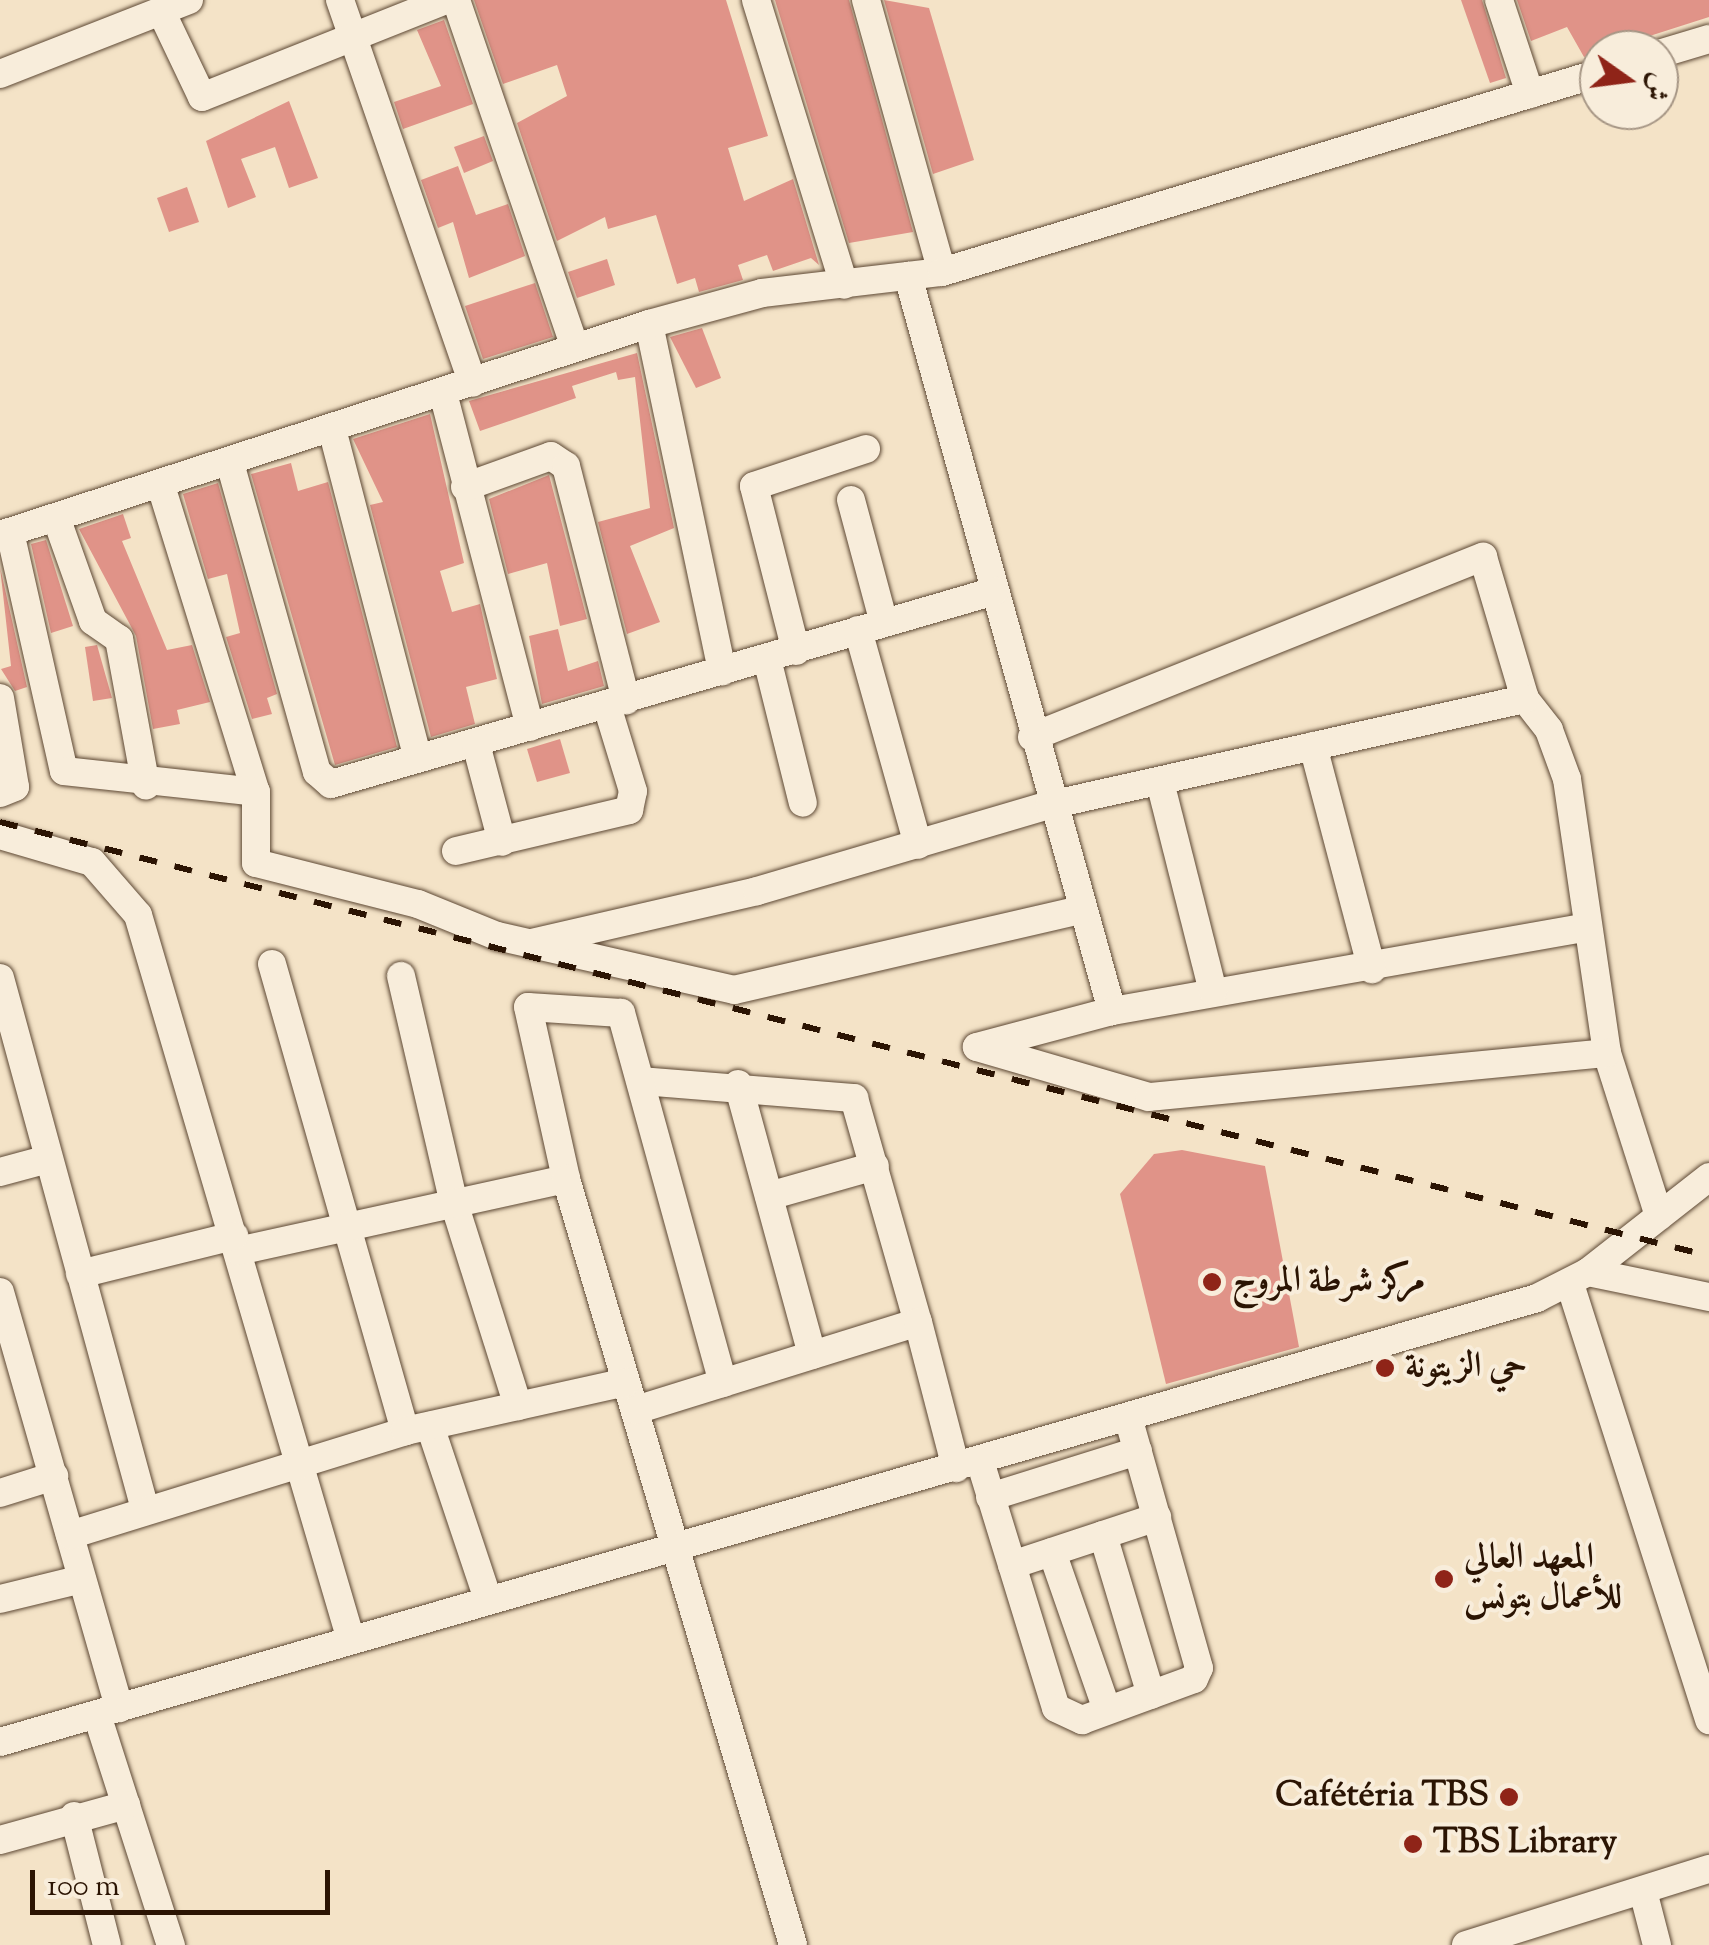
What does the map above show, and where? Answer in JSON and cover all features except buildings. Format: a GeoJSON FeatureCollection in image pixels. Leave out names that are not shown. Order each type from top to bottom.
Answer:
{"type":"FeatureCollection","features":[{"type":"Feature","properties":{"kind":"street"},"geometry":{"type":"LineString","coordinates":[[0,74],[189,0]]}},
{"type":"Feature","properties":{"kind":"street"},"geometry":{"type":"LineString","coordinates":[[340,0],[473,383]]}},
{"type":"Feature","properties":{"kind":"street"},"geometry":{"type":"LineString","coordinates":[[161,11],[202,97],[446,0]]}},
{"type":"Feature","properties":{"kind":"street"},"geometry":{"type":"LineString","coordinates":[[456,0],[575,347]]}},
{"type":"Feature","properties":{"kind":"street"},"geometry":{"type":"LineString","coordinates":[[756,0],[844,285]]}},
{"type":"Feature","properties":{"kind":"street"},"geometry":{"type":"LineString","coordinates":[[866,0],[942,272]]}},
{"type":"Feature","properties":{"kind":"street"},"geometry":{"type":"LineString","coordinates":[[1499,0],[1530,94]]}},
{"type":"Feature","properties":{"kind":"street"},"geometry":{"type":"LineString","coordinates":[[1679,48],[1709,38]]}},
{"type":"Feature","properties":{"kind":"street"},"geometry":{"type":"LineString","coordinates":[[256,792],[146,786],[74,776],[58,762],[5,533],[57,520],[649,324],[762,293],[942,272],[1579,79]]}},
{"type":"Feature","properties":{"kind":"street"},"geometry":{"type":"LineString","coordinates":[[908,276],[1050,805],[1112,1011]]}},
{"type":"Feature","properties":{"kind":"street"},"geometry":{"type":"LineString","coordinates":[[649,324],[722,672]]}},
{"type":"Feature","properties":{"kind":"street"},"geometry":{"type":"LineString","coordinates":[[443,393],[530,727]]}},
{"type":"Feature","properties":{"kind":"street"},"geometry":{"type":"LineString","coordinates":[[332,429],[418,758]]}},
{"type":"Feature","properties":{"kind":"street"},"geometry":{"type":"LineString","coordinates":[[796,651],[754,486],[866,448]]}},
{"type":"Feature","properties":{"kind":"street"},"geometry":{"type":"LineString","coordinates":[[456,851],[502,842],[634,804],[617,703],[566,466],[552,456],[466,487]]}},
{"type":"Feature","properties":{"kind":"street"},"geometry":{"type":"LineString","coordinates":[[230,463],[319,778],[331,784],[995,591]]}},
{"type":"Feature","properties":{"kind":"street"},"geometry":{"type":"LineString","coordinates":[[161,486],[256,792],[256,863],[528,944],[750,990],[1081,910]]}},
{"type":"Feature","properties":{"kind":"street"},"geometry":{"type":"LineString","coordinates":[[852,500],[871,627],[918,844]]}},
{"type":"Feature","properties":{"kind":"street"},"geometry":{"type":"LineString","coordinates":[[57,520],[93,621],[119,640],[146,786]]}},
{"type":"Feature","properties":{"kind":"street"},"geometry":{"type":"LineString","coordinates":[[1032,737],[1471,556],[1490,563],[1525,699],[1550,730],[1567,778],[1607,1054],[1659,1216]]}},
{"type":"Feature","properties":{"kind":"street"},"geometry":{"type":"LineString","coordinates":[[767,659],[804,803]]}},
{"type":"Feature","properties":{"kind":"street"},"geometry":{"type":"LineString","coordinates":[[0,698],[15,787],[0,793]]}},
{"type":"Feature","properties":{"kind":"street"},"geometry":{"type":"LineString","coordinates":[[528,944],[918,844],[1050,805],[1525,699]]}},
{"type":"Feature","properties":{"kind":"street"},"geometry":{"type":"LineString","coordinates":[[476,744],[502,842]]}},
{"type":"Feature","properties":{"kind":"street"},"geometry":{"type":"LineString","coordinates":[[1313,746],[1372,969]]}},
{"type":"Feature","properties":{"kind":"street"},"geometry":{"type":"LineString","coordinates":[[1160,782],[1212,991]]}},
{"type":"Feature","properties":{"kind":"street"},"geometry":{"type":"LineString","coordinates":[[0,836],[92,862],[127,894],[236,1243],[296,1465],[351,1640]]}},
{"type":"Feature","properties":{"kind":"street"},"geometry":{"type":"LineString","coordinates":[[1588,927],[1372,969],[1212,991],[1112,1011],[977,1047],[1149,1096],[1607,1054]]}},
{"type":"Feature","properties":{"kind":"street"},"geometry":{"type":"LineString","coordinates":[[272,964],[349,1224],[418,1428],[488,1599]]}},
{"type":"Feature","properties":{"kind":"street"},"geometry":{"type":"LineString","coordinates":[[400,976],[454,1203],[518,1406]]}},
{"type":"Feature","properties":{"kind":"street"},"geometry":{"type":"LineString","coordinates":[[0,978],[145,1509]]}},
{"type":"Feature","properties":{"kind":"street"},"geometry":{"type":"LineString","coordinates":[[723,1382],[641,1081],[617,1008],[528,1007],[566,1179],[794,1945]]}},
{"type":"Feature","properties":{"kind":"street"},"geometry":{"type":"LineString","coordinates":[[641,1081],[842,1091],[862,1108],[918,1322],[968,1464],[990,1497],[1056,1708],[1082,1720],[1194,1678],[1198,1668],[1128,1417]]}},
{"type":"Feature","properties":{"kind":"street"},"geometry":{"type":"LineString","coordinates":[[738,1084],[812,1355]]}},
{"type":"Feature","properties":{"kind":"street"},"geometry":{"type":"LineString","coordinates":[[0,1172],[48,1159]]}},
{"type":"Feature","properties":{"kind":"street"},"geometry":{"type":"LineString","coordinates":[[769,1196],[875,1166]]}},
{"type":"Feature","properties":{"kind":"street"},"geometry":{"type":"LineString","coordinates":[[0,1742],[675,1544],[1128,1417],[1579,1278],[1709,1177]]}},
{"type":"Feature","properties":{"kind":"street"},"geometry":{"type":"LineString","coordinates":[[80,1274],[566,1179]]}},
{"type":"Feature","properties":{"kind":"street"},"geometry":{"type":"LineString","coordinates":[[1579,1278],[1709,1297]]}},
{"type":"Feature","properties":{"kind":"street"},"geometry":{"type":"LineString","coordinates":[[1579,1278],[1709,1720]]}},
{"type":"Feature","properties":{"kind":"street"},"geometry":{"type":"LineString","coordinates":[[0,1292],[82,1579],[126,1805],[171,1945]]}},
{"type":"Feature","properties":{"kind":"street"},"geometry":{"type":"LineString","coordinates":[[636,1410],[918,1322]]}},
{"type":"Feature","properties":{"kind":"street"},"geometry":{"type":"LineString","coordinates":[[70,1535],[418,1428],[626,1382]]}},
{"type":"Feature","properties":{"kind":"street"},"geometry":{"type":"LineString","coordinates":[[990,1497],[1138,1451]]}},
{"type":"Feature","properties":{"kind":"street"},"geometry":{"type":"LineString","coordinates":[[0,1493],[54,1476]]}},
{"type":"Feature","properties":{"kind":"street"},"geometry":{"type":"LineString","coordinates":[[1012,1565],[1158,1518]]}},
{"type":"Feature","properties":{"kind":"street"},"geometry":{"type":"LineString","coordinates":[[1102,1536],[1151,1695]]}},
{"type":"Feature","properties":{"kind":"street"},"geometry":{"type":"LineString","coordinates":[[1052,1552],[1107,1710]]}},
{"type":"Feature","properties":{"kind":"street"},"geometry":{"type":"LineString","coordinates":[[0,1600],[82,1579]]}},
{"type":"Feature","properties":{"kind":"street"},"geometry":{"type":"LineString","coordinates":[[0,1840],[74,1816],[126,1805]]}},
{"type":"Feature","properties":{"kind":"street"},"geometry":{"type":"LineString","coordinates":[[74,1816],[107,1945]]}},
{"type":"Feature","properties":{"kind":"street"},"geometry":{"type":"LineString","coordinates":[[1466,1945],[1524,1937],[1709,1869]]}},
{"type":"Feature","properties":{"kind":"street"},"geometry":{"type":"LineString","coordinates":[[1642,1891],[1657,1945]]}},
{"type":"Feature","properties":{"kind":"railway"},"geometry":{"type":"LineString","coordinates":[[0,822],[1709,1256]]}},
{"type":"Feature","properties":{"kind":"place","name":"مركز شرطة المروج"},"geometry":{"type":"Point","coordinates":[1212,1282]}},
{"type":"Feature","properties":{"kind":"place","name":"حي الزيتونة"},"geometry":{"type":"Point","coordinates":[1385,1368]}},
{"type":"Feature","properties":{"kind":"place","name":"المعهد العالي للأعمال بتونس"},"geometry":{"type":"Point","coordinates":[1444,1579]}},
{"type":"Feature","properties":{"kind":"place","name":"Cafétéria TBS"},"geometry":{"type":"Point","coordinates":[1509,1797]}},
{"type":"Feature","properties":{"kind":"place","name":"TBS Library"},"geometry":{"type":"Point","coordinates":[1413,1844]}}]}
